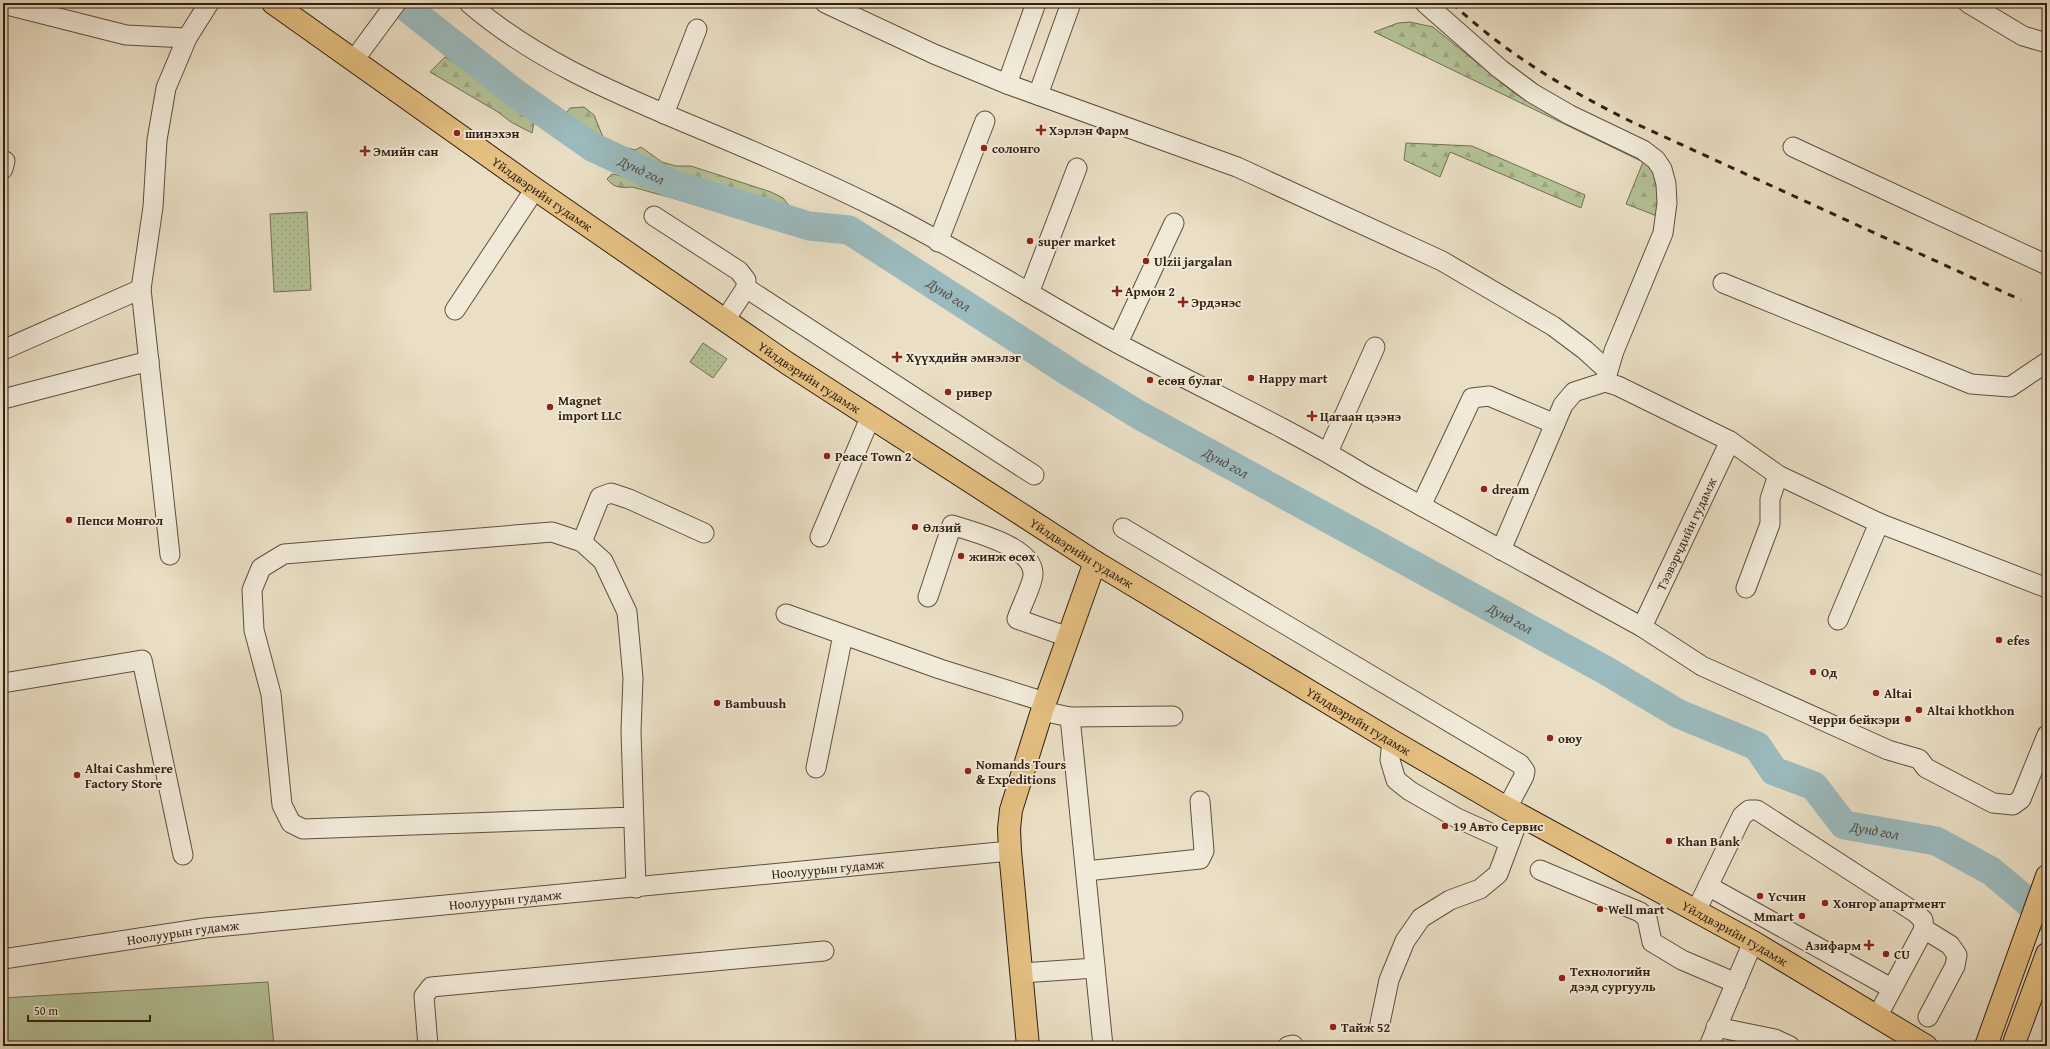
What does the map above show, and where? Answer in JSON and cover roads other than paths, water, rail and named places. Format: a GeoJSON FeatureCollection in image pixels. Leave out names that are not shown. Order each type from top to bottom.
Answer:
{"type":"FeatureCollection","features":[{"type":"Feature","properties":{"kind":"main road","name":"Yйлдвэрийн гудамж"},"geometry":{"type":"LineString","coordinates":[[273,3],[360,52],[535,189],[870,418],[1095,562],[1392,740],[1514,811],[1753,942],[1926,1046]]}},
{"type":"Feature","properties":{"kind":"main road"},"geometry":{"type":"LineString","coordinates":[[1028,1046],[1010,851],[1009,829],[1011,810],[1044,706],[1095,562]]}},
{"type":"Feature","properties":{"kind":"main road"},"geometry":{"type":"LineString","coordinates":[[1986,1046],[2047,876]]}},
{"type":"Feature","properties":{"kind":"main road"},"geometry":{"type":"LineString","coordinates":[[2013,1046],[2047,954]]}},
{"type":"Feature","properties":{"kind":"street"},"geometry":{"type":"LineString","coordinates":[[170,555],[141,289],[153,207],[157,140],[166,88],[187,38],[209,3]]}},
{"type":"Feature","properties":{"kind":"street"},"geometry":{"type":"LineString","coordinates":[[360,52],[396,3]]}},
{"type":"Feature","properties":{"kind":"street"},"geometry":{"type":"LineString","coordinates":[[469,3],[494,25],[528,47],[607,90],[765,156],[866,203],[1118,343],[1328,452],[1421,506],[1642,627],[1702,666],[1888,750],[1919,759],[1926,768],[1993,803],[2013,805],[2021,799],[2047,734]]}},
{"type":"Feature","properties":{"kind":"street"},"geometry":{"type":"LineString","coordinates":[[825,3],[934,54],[1007,84],[1237,167],[1442,261],[1553,326],[1585,350],[1606,377],[1618,386],[1730,441],[1778,475],[1879,522],[2047,588]]}},
{"type":"Feature","properties":{"kind":"street"},"geometry":{"type":"LineString","coordinates":[[1007,84],[1036,3]]}},
{"type":"Feature","properties":{"kind":"street"},"geometry":{"type":"LineString","coordinates":[[1038,96],[1071,3]]}},
{"type":"Feature","properties":{"kind":"street"},"geometry":{"type":"LineString","coordinates":[[1425,3],[1500,69],[1532,93],[1570,115],[1643,150],[1656,160],[1662,169],[1666,184],[1667,203],[1663,234],[1614,351],[1606,377],[1574,392],[1563,405],[1501,550]]}},
{"type":"Feature","properties":{"kind":"street"},"geometry":{"type":"LineString","coordinates":[[1968,3],[2023,36],[2047,43]]}},
{"type":"Feature","properties":{"kind":"street"},"geometry":{"type":"LineString","coordinates":[[3,4],[126,35],[187,38]]}},
{"type":"Feature","properties":{"kind":"street"},"geometry":{"type":"LineString","coordinates":[[664,114],[697,29]]}},
{"type":"Feature","properties":{"kind":"street"},"geometry":{"type":"LineString","coordinates":[[938,242],[985,121]]}},
{"type":"Feature","properties":{"kind":"street"},"geometry":{"type":"LineString","coordinates":[[1793,147],[2047,265]]}},
{"type":"Feature","properties":{"kind":"street"},"geometry":{"type":"LineString","coordinates":[[1029,293],[1077,168]]}},
{"type":"Feature","properties":{"kind":"street"},"geometry":{"type":"LineString","coordinates":[[455,310],[535,189]]}},
{"type":"Feature","properties":{"kind":"street"},"geometry":{"type":"LineString","coordinates":[[654,216],[739,271],[746,280],[746,288],[725,320]]}},
{"type":"Feature","properties":{"kind":"street"},"geometry":{"type":"LineString","coordinates":[[1118,343],[1174,223]]}},
{"type":"Feature","properties":{"kind":"street"},"geometry":{"type":"LineString","coordinates":[[1723,283],[1970,384],[2010,387],[2047,362]]}},
{"type":"Feature","properties":{"kind":"street"},"geometry":{"type":"LineString","coordinates":[[746,288],[1034,475]]}},
{"type":"Feature","properties":{"kind":"street"},"geometry":{"type":"LineString","coordinates":[[5,344],[141,289]]}},
{"type":"Feature","properties":{"kind":"street"},"geometry":{"type":"LineString","coordinates":[[1328,452],[1375,347]]}},
{"type":"Feature","properties":{"kind":"street"},"geometry":{"type":"LineString","coordinates":[[3,399],[149,361]]}},
{"type":"Feature","properties":{"kind":"street"},"geometry":{"type":"LineString","coordinates":[[1421,506],[1472,398],[1489,396],[1554,424]]}},
{"type":"Feature","properties":{"kind":"street"},"geometry":{"type":"LineString","coordinates":[[820,537],[870,418]]}},
{"type":"Feature","properties":{"kind":"street","name":"Тээвэрчдийн гудамж"},"geometry":{"type":"LineString","coordinates":[[1642,627],[1730,441]]}},
{"type":"Feature","properties":{"kind":"street"},"geometry":{"type":"LineString","coordinates":[[1746,588],[1770,524],[1770,499],[1778,475]]}},
{"type":"Feature","properties":{"kind":"street"},"geometry":{"type":"LineString","coordinates":[[582,542],[600,497],[611,493],[629,499],[704,533]]}},
{"type":"Feature","properties":{"kind":"street"},"geometry":{"type":"LineString","coordinates":[[1838,620],[1879,522]]}},
{"type":"Feature","properties":{"kind":"street"},"geometry":{"type":"LineString","coordinates":[[928,597],[952,525],[1014,548],[1030,560],[1033,573],[1017,619],[1068,637]]}},
{"type":"Feature","properties":{"kind":"street"},"geometry":{"type":"LineString","coordinates":[[1123,528],[1520,764],[1525,771],[1514,811],[1510,842],[1498,874],[1480,889],[1450,900],[1421,918],[1405,941],[1389,980],[1380,1023]]}},
{"type":"Feature","properties":{"kind":"street"},"geometry":{"type":"LineString","coordinates":[[633,817],[303,829],[291,823],[282,805],[271,694],[254,630],[252,590],[261,568],[284,554],[544,532],[552,532],[582,542],[603,561],[627,612],[633,678],[631,731],[636,888]]}},
{"type":"Feature","properties":{"kind":"street"},"geometry":{"type":"LineString","coordinates":[[786,614],[1044,706],[1070,717],[1173,716]]}},
{"type":"Feature","properties":{"kind":"street"},"geometry":{"type":"LineString","coordinates":[[816,768],[843,635]]}},
{"type":"Feature","properties":{"kind":"street"},"geometry":{"type":"LineString","coordinates":[[3,683],[142,660],[183,856]]}},
{"type":"Feature","properties":{"kind":"street"},"geometry":{"type":"LineString","coordinates":[[1070,717],[1103,1046]]}},
{"type":"Feature","properties":{"kind":"street"},"geometry":{"type":"LineString","coordinates":[[1392,740],[1390,760],[1396,780],[1410,791],[1457,818],[1510,842]]}},
{"type":"Feature","properties":{"kind":"street"},"geometry":{"type":"LineString","coordinates":[[1086,871],[1200,859],[1204,851],[1200,801]]}},
{"type":"Feature","properties":{"kind":"street"},"geometry":{"type":"LineString","coordinates":[[1696,911],[1742,816],[1749,810],[1757,810],[1916,913],[1923,920],[1924,929],[1891,988],[1877,1017]]}},
{"type":"Feature","properties":{"kind":"street","name":"Ноолуурын гудамж"},"geometry":{"type":"LineString","coordinates":[[3,959],[205,928],[636,888],[1010,851]]}},
{"type":"Feature","properties":{"kind":"street"},"geometry":{"type":"LineString","coordinates":[[1540,870],[1640,912],[1647,918],[1652,942],[1682,960],[1736,983]]}},
{"type":"Feature","properties":{"kind":"street"},"geometry":{"type":"LineString","coordinates":[[1708,886],[1891,988]]}},
{"type":"Feature","properties":{"kind":"street"},"geometry":{"type":"LineString","coordinates":[[1924,929],[1950,945],[1957,955],[1955,966],[1928,1017]]}},
{"type":"Feature","properties":{"kind":"street"},"geometry":{"type":"LineString","coordinates":[[1709,1046],[1753,942]]}},
{"type":"Feature","properties":{"kind":"street"},"geometry":{"type":"LineString","coordinates":[[428,1046],[424,996],[431,987],[824,951]]}},
{"type":"Feature","properties":{"kind":"street"},"geometry":{"type":"LineString","coordinates":[[1022,973],[1095,968]]}},
{"type":"Feature","properties":{"kind":"street"},"geometry":{"type":"LineString","coordinates":[[1716,1028],[1775,1040],[1790,1046]]}},
{"type":"Feature","properties":{"kind":"waterway","name":"Дунд гол"},"geometry":{"type":"LineString","coordinates":[[401,3],[511,90],[592,147],[670,183],[809,226],[849,230],[1072,374],[1139,415],[1605,670],[1679,714],[1757,746],[1774,771],[1814,786],[1844,825],[1936,841],[1991,871],[2047,918]]}},
{"type":"Feature","properties":{"kind":"railway"},"geometry":{"type":"LineString","coordinates":[[1452,3],[1515,54],[1560,83],[1608,110],[2021,300]]}},
{"type":"Feature","properties":{"kind":"place","name":"Хэрлэн Фарм"},"geometry":{"type":"Point","coordinates":[1041,130]}},
{"type":"Feature","properties":{"kind":"place","name":"шинэхэн"},"geometry":{"type":"Point","coordinates":[457,133]}},
{"type":"Feature","properties":{"kind":"place","name":"солонго"},"geometry":{"type":"Point","coordinates":[984,148]}},
{"type":"Feature","properties":{"kind":"place","name":"Эмийн сан"},"geometry":{"type":"Point","coordinates":[365,151]}},
{"type":"Feature","properties":{"kind":"place","name":"super market"},"geometry":{"type":"Point","coordinates":[1030,241]}},
{"type":"Feature","properties":{"kind":"place","name":"Ulzii jargalan"},"geometry":{"type":"Point","coordinates":[1146,261]}},
{"type":"Feature","properties":{"kind":"place","name":"Армон 2"},"geometry":{"type":"Point","coordinates":[1117,291]}},
{"type":"Feature","properties":{"kind":"place","name":"Эрдэнэс"},"geometry":{"type":"Point","coordinates":[1183,302]}},
{"type":"Feature","properties":{"kind":"place","name":"Хүүхдийн эмнэлэг"},"geometry":{"type":"Point","coordinates":[897,357]}},
{"type":"Feature","properties":{"kind":"place","name":"Happy mart"},"geometry":{"type":"Point","coordinates":[1251,378]}},
{"type":"Feature","properties":{"kind":"place","name":"есөн булаг"},"geometry":{"type":"Point","coordinates":[1150,380]}},
{"type":"Feature","properties":{"kind":"place","name":"ривер"},"geometry":{"type":"Point","coordinates":[948,392]}},
{"type":"Feature","properties":{"kind":"place","name":"Magnet import LLC"},"geometry":{"type":"Point","coordinates":[550,407]}},
{"type":"Feature","properties":{"kind":"place","name":"Цагаан цээнэ"},"geometry":{"type":"Point","coordinates":[1312,416]}},
{"type":"Feature","properties":{"kind":"place","name":"Peace Town 2"},"geometry":{"type":"Point","coordinates":[827,456]}},
{"type":"Feature","properties":{"kind":"place","name":"dream"},"geometry":{"type":"Point","coordinates":[1484,489]}},
{"type":"Feature","properties":{"kind":"place","name":"Пепси Монгол"},"geometry":{"type":"Point","coordinates":[69,520]}},
{"type":"Feature","properties":{"kind":"place","name":"Өлзий"},"geometry":{"type":"Point","coordinates":[915,527]}},
{"type":"Feature","properties":{"kind":"place","name":"жинж өсөх"},"geometry":{"type":"Point","coordinates":[961,556]}},
{"type":"Feature","properties":{"kind":"place","name":"efes"},"geometry":{"type":"Point","coordinates":[1999,640]}},
{"type":"Feature","properties":{"kind":"place","name":"Од"},"geometry":{"type":"Point","coordinates":[1813,672]}},
{"type":"Feature","properties":{"kind":"place","name":"Altai"},"geometry":{"type":"Point","coordinates":[1876,693]}},
{"type":"Feature","properties":{"kind":"place","name":"Bambuush"},"geometry":{"type":"Point","coordinates":[717,703]}},
{"type":"Feature","properties":{"kind":"place","name":"Altai khotkhon"},"geometry":{"type":"Point","coordinates":[1919,710]}},
{"type":"Feature","properties":{"kind":"place","name":"Черри бейкэри"},"geometry":{"type":"Point","coordinates":[1908,719]}},
{"type":"Feature","properties":{"kind":"place","name":"оюу"},"geometry":{"type":"Point","coordinates":[1550,738]}},
{"type":"Feature","properties":{"kind":"place","name":"Nomands Tours & Expeditions"},"geometry":{"type":"Point","coordinates":[968,771]}},
{"type":"Feature","properties":{"kind":"place","name":"Altai Cashmere Factory Store"},"geometry":{"type":"Point","coordinates":[77,775]}},
{"type":"Feature","properties":{"kind":"place","name":"19 Авто Сервис"},"geometry":{"type":"Point","coordinates":[1445,826]}},
{"type":"Feature","properties":{"kind":"place","name":"Khan Bank"},"geometry":{"type":"Point","coordinates":[1669,841]}},
{"type":"Feature","properties":{"kind":"place","name":"Үсчин"},"geometry":{"type":"Point","coordinates":[1760,896]}},
{"type":"Feature","properties":{"kind":"place","name":"Хонгор апартмент"},"geometry":{"type":"Point","coordinates":[1825,903]}},
{"type":"Feature","properties":{"kind":"place","name":"Well mart"},"geometry":{"type":"Point","coordinates":[1600,909]}},
{"type":"Feature","properties":{"kind":"place","name":"Mmart"},"geometry":{"type":"Point","coordinates":[1802,916]}},
{"type":"Feature","properties":{"kind":"place","name":"Азифарм"},"geometry":{"type":"Point","coordinates":[1869,945]}},
{"type":"Feature","properties":{"kind":"place","name":"CU"},"geometry":{"type":"Point","coordinates":[1886,954]}},
{"type":"Feature","properties":{"kind":"place","name":"Технологийн дээд сургууль"},"geometry":{"type":"Point","coordinates":[1562,978]}},
{"type":"Feature","properties":{"kind":"place","name":"Тайж 52"},"geometry":{"type":"Point","coordinates":[1333,1027]}}]}
